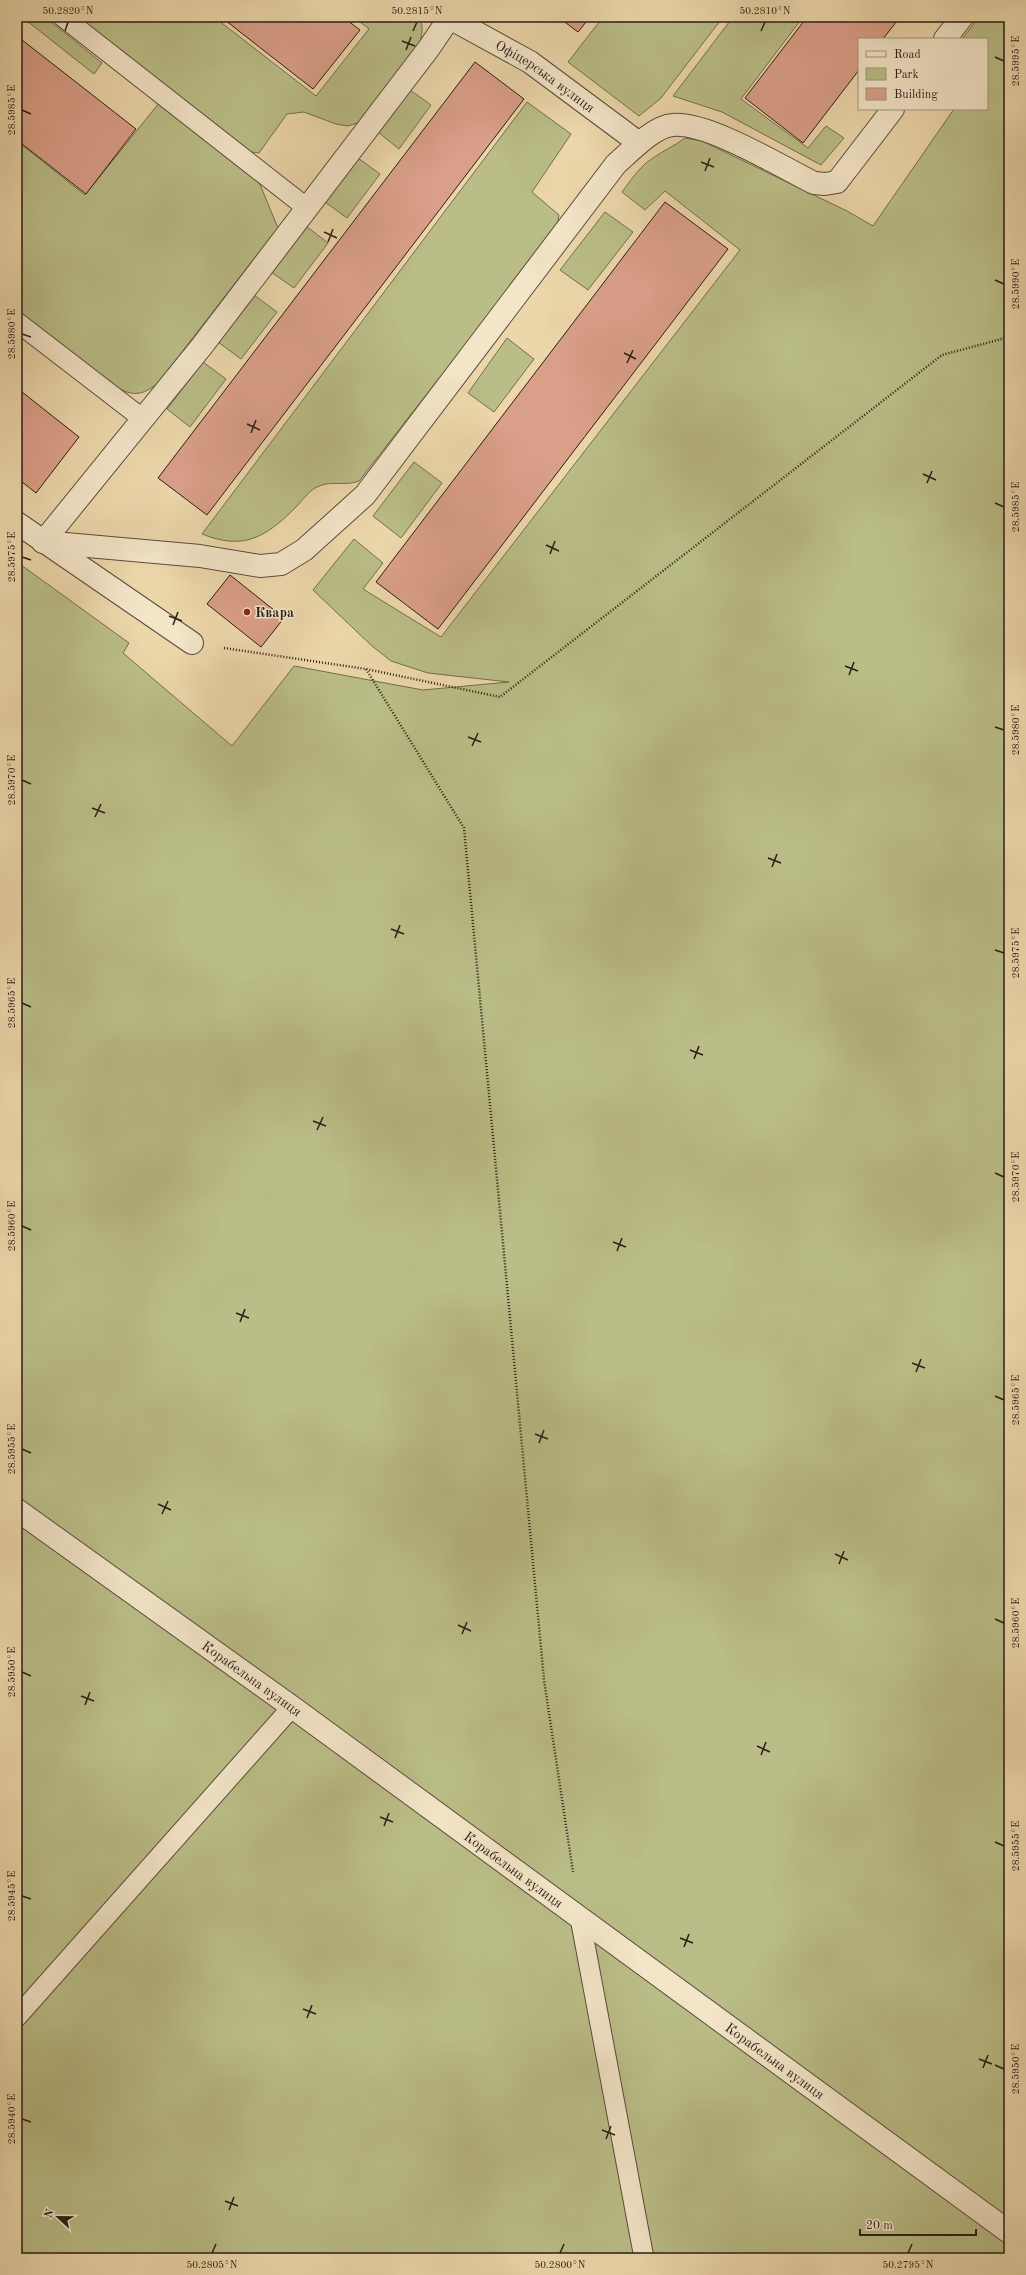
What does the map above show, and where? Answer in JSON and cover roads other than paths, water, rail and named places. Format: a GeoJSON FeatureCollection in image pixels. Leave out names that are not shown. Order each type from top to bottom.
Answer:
{"type":"FeatureCollection","features":[{"type":"Feature","properties":{"kind":"street"},"geometry":{"type":"LineString","coordinates":[[43,542],[143,419],[307,208],[449,17]]}},
{"type":"Feature","properties":{"kind":"street","name":"Офіцерська вулиця"},"geometry":{"type":"LineString","coordinates":[[449,17],[530,62],[639,143]]}},
{"type":"Feature","properties":{"kind":"street"},"geometry":{"type":"LineString","coordinates":[[946,38],[962,17]]}},
{"type":"Feature","properties":{"kind":"street"},"geometry":{"type":"LineString","coordinates":[[43,542],[200,556],[260,566],[281,564],[304,550],[365,494],[616,164],[639,143],[656,131],[672,124],[691,126],[712,132],[814,183],[825,184],[837,182],[892,110]]}},
{"type":"Feature","properties":{"kind":"street"},"geometry":{"type":"LineString","coordinates":[[17,523],[192,643]]}},
{"type":"Feature","properties":{"kind":"street","name":"Корабельна вулиця"},"geometry":{"type":"LineString","coordinates":[[17,1510],[292,1707],[1009,2232]]}},
{"type":"Feature","properties":{"kind":"lane"},"geometry":{"type":"LineString","coordinates":[[62,17],[307,208]]}},
{"type":"Feature","properties":{"kind":"lane"},"geometry":{"type":"LineString","coordinates":[[17,322],[143,419]]}},
{"type":"Feature","properties":{"kind":"lane"},"geometry":{"type":"LineString","coordinates":[[17,2017],[292,1707]]}},
{"type":"Feature","properties":{"kind":"lane"},"geometry":{"type":"LineString","coordinates":[[580,1918],[644,2258]]}},
{"type":"Feature","properties":{"kind":"place","name":"Квара"},"geometry":{"type":"Point","coordinates":[247,612]}}]}
